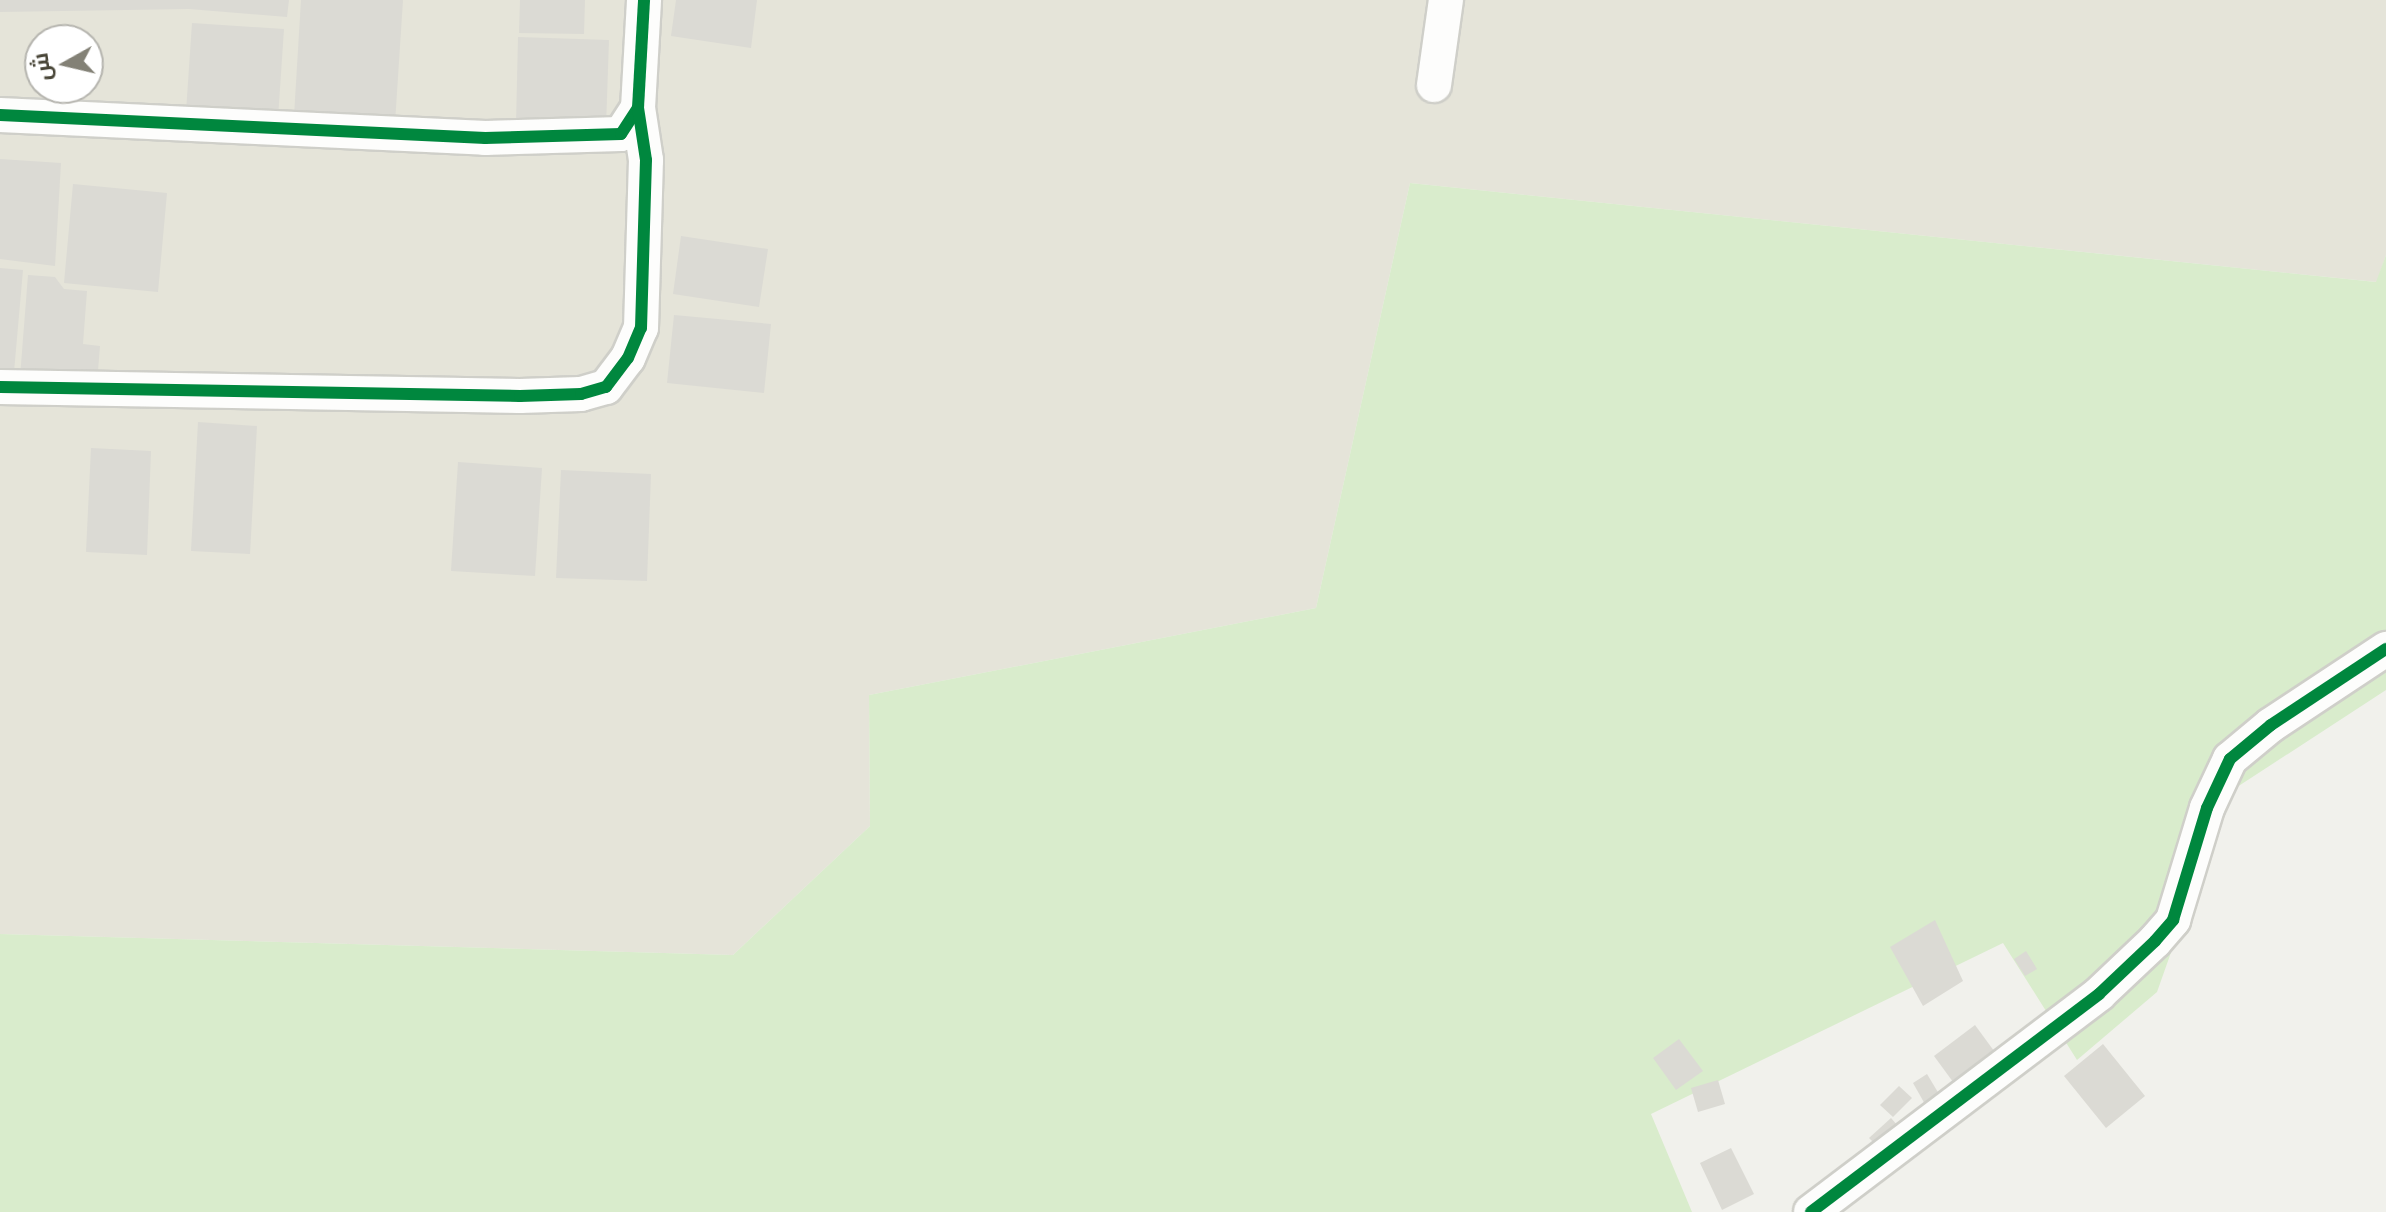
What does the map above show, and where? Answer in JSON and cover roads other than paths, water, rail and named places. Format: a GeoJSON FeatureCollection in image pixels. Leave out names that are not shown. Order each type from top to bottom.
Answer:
{"type":"FeatureCollection","features":[{"type":"Feature","properties":{"kind":"street"},"geometry":{"type":"LineString","coordinates":[[0,387],[520,396],[581,394],[606,387],[628,358],[641,328],[646,160],[638,108],[644,0]]}},
{"type":"Feature","properties":{"kind":"street"},"geometry":{"type":"LineString","coordinates":[[1434,85],[1446,0]]}},
{"type":"Feature","properties":{"kind":"street"},"geometry":{"type":"LineString","coordinates":[[0,115],[570,138],[621,134],[638,108]]}},
{"type":"Feature","properties":{"kind":"street"},"geometry":{"type":"LineString","coordinates":[[1811,1212],[2099,994],[2155,941],[2173,920],[2207,808],[2230,759],[2271,725],[2386,649]]}}]}
